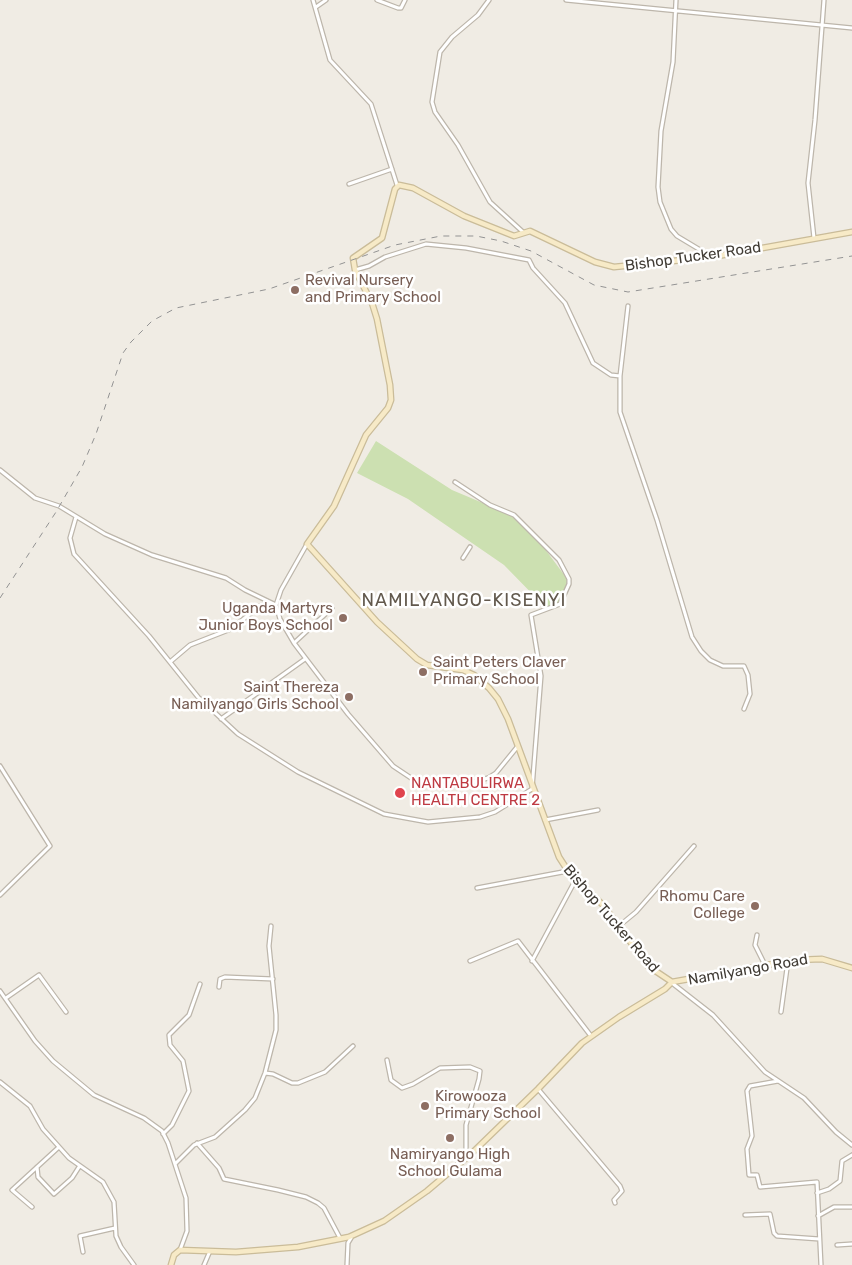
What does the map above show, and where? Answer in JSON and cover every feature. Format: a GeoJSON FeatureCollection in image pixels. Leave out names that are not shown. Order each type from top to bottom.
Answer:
{"type":"FeatureCollection","features":[{"type":"Feature","properties":{"kind":"main road","name":"Bishop Tucker Road"},"geometry":{"type":"LineString","coordinates":[[397,185],[413,188],[464,216],[514,236],[530,231],[595,262],[614,267],[712,257],[852,232]]}},
{"type":"Feature","properties":{"kind":"main road"},"geometry":{"type":"LineString","coordinates":[[307,544],[334,506],[366,435],[390,405],[391,392],[377,319],[372,303],[355,270],[354,257],[380,240],[386,231],[397,185]]}},
{"type":"Feature","properties":{"kind":"main road","name":"Bishop Tucker Road"},"geometry":{"type":"LineString","coordinates":[[180,1250],[236,1252],[298,1248],[371,1228],[398,1213],[466,1157],[538,1089],[574,1050],[592,1036],[665,989],[672,982],[648,966],[597,898],[568,871],[559,857],[518,746],[498,700],[482,681],[463,670],[433,666],[417,659],[376,622],[307,544]]}},
{"type":"Feature","properties":{"kind":"main road","name":"Namilyango Road"},"geometry":{"type":"LineString","coordinates":[[672,982],[788,960],[822,959],[852,968]]}},
{"type":"Feature","properties":{"kind":"main road"},"geometry":{"type":"LineString","coordinates":[[171,1265],[174,1255],[180,1250]]}},
{"type":"Feature","properties":{"kind":"street"},"geometry":{"type":"LineString","coordinates":[[313,0],[330,60],[371,104],[397,185]]}},
{"type":"Feature","properties":{"kind":"street"},"geometry":{"type":"LineString","coordinates":[[316,7],[326,0]]}},
{"type":"Feature","properties":{"kind":"street"},"geometry":{"type":"LineString","coordinates":[[378,0],[398,8],[401,8],[405,0]]}},
{"type":"Feature","properties":{"kind":"street"},"geometry":{"type":"LineString","coordinates":[[490,0],[478,15],[452,37],[440,52],[432,102],[436,112],[458,145],[490,202],[522,232]]}},
{"type":"Feature","properties":{"kind":"street"},"geometry":{"type":"LineString","coordinates":[[566,0],[852,28]]}},
{"type":"Feature","properties":{"kind":"street"},"geometry":{"type":"LineString","coordinates":[[676,0],[674,10],[673,62],[661,131],[658,187],[660,202],[671,229],[677,236],[712,257]]}},
{"type":"Feature","properties":{"kind":"street"},"geometry":{"type":"LineString","coordinates":[[814,238],[808,183],[824,0]]}},
{"type":"Feature","properties":{"kind":"street"},"geometry":{"type":"LineString","coordinates":[[350,184],[392,169]]}},
{"type":"Feature","properties":{"kind":"street"},"geometry":{"type":"LineString","coordinates":[[355,270],[369,266],[385,256],[426,244],[466,248],[529,260],[533,268],[565,303],[592,363],[611,375],[620,376]]}},
{"type":"Feature","properties":{"kind":"street"},"geometry":{"type":"LineString","coordinates":[[628,306],[620,376],[620,412],[657,520],[692,637],[701,651],[710,660],[722,666],[744,666],[748,675],[750,694],[744,709]]}},
{"type":"Feature","properties":{"kind":"street"},"geometry":{"type":"LineString","coordinates":[[0,470],[35,498],[59,506],[105,534],[152,555],[226,578],[245,590],[276,605]]}},
{"type":"Feature","properties":{"kind":"street"},"geometry":{"type":"LineString","coordinates":[[76,517],[70,538],[71,550],[170,662],[198,697],[238,734],[298,772],[384,814],[428,822],[480,817],[495,812],[532,788],[541,676],[531,615],[560,604],[569,584],[559,560],[514,515],[490,505],[455,482]]}},
{"type":"Feature","properties":{"kind":"street"},"geometry":{"type":"LineString","coordinates":[[307,544],[284,582],[276,605],[280,619],[306,659],[387,760],[400,772],[417,782],[448,786],[488,778],[496,773],[518,746]]}},
{"type":"Feature","properties":{"kind":"street"},"geometry":{"type":"LineString","coordinates":[[462,558],[470,547]]}},
{"type":"Feature","properties":{"kind":"street"},"geometry":{"type":"LineString","coordinates":[[170,662],[190,645],[231,629],[260,606],[272,604]]}},
{"type":"Feature","properties":{"kind":"street"},"geometry":{"type":"LineString","coordinates":[[294,643],[332,608]]}},
{"type":"Feature","properties":{"kind":"street"},"geometry":{"type":"LineString","coordinates":[[221,719],[306,659]]}},
{"type":"Feature","properties":{"kind":"street"},"geometry":{"type":"LineString","coordinates":[[0,766],[50,846],[0,895]]}},
{"type":"Feature","properties":{"kind":"street"},"geometry":{"type":"LineString","coordinates":[[544,820],[598,810]]}},
{"type":"Feature","properties":{"kind":"street"},"geometry":{"type":"LineString","coordinates":[[619,926],[636,912],[694,846]]}},
{"type":"Feature","properties":{"kind":"street"},"geometry":{"type":"LineString","coordinates":[[477,888],[568,871]]}},
{"type":"Feature","properties":{"kind":"street"},"geometry":{"type":"LineString","coordinates":[[532,961],[576,878]]}},
{"type":"Feature","properties":{"kind":"street"},"geometry":{"type":"LineString","coordinates":[[175,1164],[197,1143],[216,1137],[251,1103],[266,1073],[276,1030],[277,1007],[269,946],[271,926]]}},
{"type":"Feature","properties":{"kind":"street"},"geometry":{"type":"LineString","coordinates":[[757,935],[755,945],[764,965]]}},
{"type":"Feature","properties":{"kind":"street"},"geometry":{"type":"LineString","coordinates":[[470,961],[516,941],[592,1036]]}},
{"type":"Feature","properties":{"kind":"street"},"geometry":{"type":"LineString","coordinates":[[781,1012],[788,960]]}},
{"type":"Feature","properties":{"kind":"street"},"geometry":{"type":"LineString","coordinates":[[6,998],[39,975],[66,1012]]}},
{"type":"Feature","properties":{"kind":"street"},"geometry":{"type":"LineString","coordinates":[[219,987],[220,979],[224,976],[272,979]]}},
{"type":"Feature","properties":{"kind":"street"},"geometry":{"type":"LineString","coordinates":[[672,982],[713,1015],[758,1066],[804,1098],[836,1132],[852,1145]]}},
{"type":"Feature","properties":{"kind":"street"},"geometry":{"type":"LineString","coordinates":[[163,1134],[172,1125],[179,1109],[188,1096],[189,1087],[183,1061],[168,1042],[169,1034],[189,1015],[200,984]]}},
{"type":"Feature","properties":{"kind":"street"},"geometry":{"type":"LineString","coordinates":[[0,991],[35,1041],[53,1061],[94,1095],[144,1118],[159,1128],[175,1164],[186,1198],[188,1220],[185,1238],[180,1250]]}},
{"type":"Feature","properties":{"kind":"street"},"geometry":{"type":"LineString","coordinates":[[266,1073],[273,1074],[292,1083],[298,1083],[325,1072],[353,1046]]}},
{"type":"Feature","properties":{"kind":"street"},"geometry":{"type":"LineString","coordinates":[[386,1060],[391,1080],[402,1088],[414,1084],[440,1068],[470,1067],[480,1071],[466,1124],[466,1157]]}},
{"type":"Feature","properties":{"kind":"street"},"geometry":{"type":"LineString","coordinates":[[778,1081],[750,1086],[747,1091],[752,1136],[747,1149],[749,1174],[757,1174],[760,1187],[816,1181],[821,1265]]}},
{"type":"Feature","properties":{"kind":"street"},"geometry":{"type":"LineString","coordinates":[[0,1082],[30,1106],[43,1129],[79,1167],[100,1178],[109,1190],[114,1202],[115,1228],[121,1247],[134,1265]]}},
{"type":"Feature","properties":{"kind":"street"},"geometry":{"type":"LineString","coordinates":[[538,1089],[620,1186],[622,1191],[614,1200],[615,1203]]}},
{"type":"Feature","properties":{"kind":"street"},"geometry":{"type":"LineString","coordinates":[[197,1143],[216,1164],[224,1180],[278,1190],[318,1202],[324,1208],[340,1238]]}},
{"type":"Feature","properties":{"kind":"street"},"geometry":{"type":"LineString","coordinates":[[32,1207],[12,1190],[59,1147]]}},
{"type":"Feature","properties":{"kind":"street"},"geometry":{"type":"LineString","coordinates":[[817,1193],[829,1189],[840,1181],[842,1161],[852,1155]]}},
{"type":"Feature","properties":{"kind":"street"},"geometry":{"type":"LineString","coordinates":[[37,1167],[38,1177],[54,1194],[72,1178],[79,1167]]}},
{"type":"Feature","properties":{"kind":"street"},"geometry":{"type":"LineString","coordinates":[[818,1216],[834,1207],[852,1207]]}},
{"type":"Feature","properties":{"kind":"street"},"geometry":{"type":"LineString","coordinates":[[745,1215],[770,1214],[774,1233],[777,1236],[820,1239]]}},
{"type":"Feature","properties":{"kind":"street"},"geometry":{"type":"LineString","coordinates":[[83,1252],[80,1240],[81,1235],[115,1228]]}},
{"type":"Feature","properties":{"kind":"street"},"geometry":{"type":"LineString","coordinates":[[347,1265],[348,1243],[351,1238]]}},
{"type":"Feature","properties":{"kind":"street"},"geometry":{"type":"LineString","coordinates":[[837,1245],[852,1244]]}},
{"type":"Feature","properties":{"kind":"street"},"geometry":{"type":"LineString","coordinates":[[204,1265],[210,1251]]}},
{"type":"Feature","properties":{"kind":"green space"},"geometry":{"type":"Polygon","coordinates":[[[376,441],[452,490],[509,514],[539,541],[568,580],[560,602],[546,608],[504,565],[408,499],[357,473],[376,441]]]}},
{"type":"Feature","properties":{"kind":"railway"},"geometry":{"type":"LineString","coordinates":[[0,598],[56,512],[82,467],[96,434],[123,353],[152,321],[176,308],[269,289],[395,245],[441,236],[476,236],[501,241],[531,251],[594,285],[628,292],[852,256]]}},
{"type":"Feature","properties":{"kind":"place","name":"Revival Nursery and Primary School"},"geometry":{"type":"Point","coordinates":[295,290]}},
{"type":"Feature","properties":{"kind":"place","name":"Uganda Martyrs Junior Boys School"},"geometry":{"type":"Point","coordinates":[343,618]}},
{"type":"Feature","properties":{"kind":"place","name":"Saint Peters Claver Primary School"},"geometry":{"type":"Point","coordinates":[423,672]}},
{"type":"Feature","properties":{"kind":"place","name":"Saint Thereza Namilyango Girls School"},"geometry":{"type":"Point","coordinates":[349,697]}},
{"type":"Feature","properties":{"kind":"place","name":"NANTABULIRWA HEALTH CENTRE 2"},"geometry":{"type":"Point","coordinates":[400,793]}},
{"type":"Feature","properties":{"kind":"place","name":"Rhomu Care College"},"geometry":{"type":"Point","coordinates":[755,906]}},
{"type":"Feature","properties":{"kind":"place","name":"Kirowooza Primary School"},"geometry":{"type":"Point","coordinates":[425,1106]}},
{"type":"Feature","properties":{"kind":"place","name":"Namiryango High School Gulama"},"geometry":{"type":"Point","coordinates":[450,1138]}},
{"type":"Feature","properties":{"kind":"district","name":"NAMILYANGO-KISENYI"},"geometry":{"type":"Point","coordinates":[464,601]}}]}
